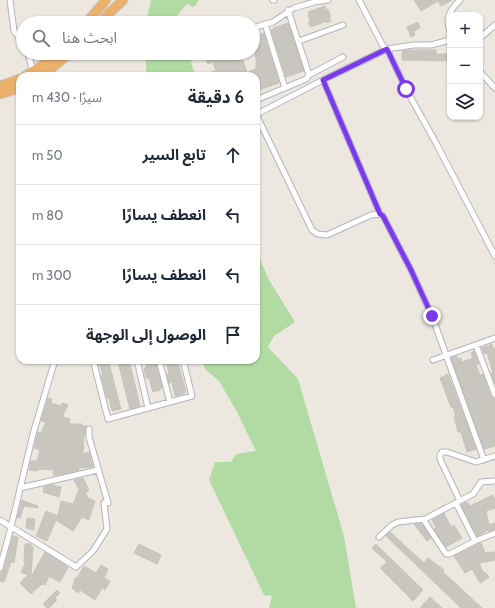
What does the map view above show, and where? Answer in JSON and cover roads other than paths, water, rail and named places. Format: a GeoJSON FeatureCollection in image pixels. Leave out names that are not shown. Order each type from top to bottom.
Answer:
{"type":"FeatureCollection","features":[{"type":"Feature","properties":{"kind":"highway"},"geometry":{"type":"LineString","coordinates":[[92,16],[106,0]]}},
{"type":"Feature","properties":{"kind":"highway"},"geometry":{"type":"LineString","coordinates":[[106,16],[123,0]]}},
{"type":"Feature","properties":{"kind":"highway"},"geometry":{"type":"LineString","coordinates":[[36,72],[50,60]]}},
{"type":"Feature","properties":{"kind":"highway"},"geometry":{"type":"LineString","coordinates":[[38,72],[58,60]]}},
{"type":"Feature","properties":{"kind":"highway"},"geometry":{"type":"LineString","coordinates":[[0,92],[16,82]]}},
{"type":"Feature","properties":{"kind":"highway"},"geometry":{"type":"LineString","coordinates":[[0,92],[16,89]]}},
{"type":"Feature","properties":{"kind":"street"},"geometry":{"type":"LineString","coordinates":[[10,0],[12,27],[16,35]]}},
{"type":"Feature","properties":{"kind":"street"},"geometry":{"type":"LineString","coordinates":[[260,26],[273,22],[288,10],[306,4],[328,0]]}},
{"type":"Feature","properties":{"kind":"street"},"geometry":{"type":"LineString","coordinates":[[359,0],[383,46],[387,49],[406,89],[495,256]]}},
{"type":"Feature","properties":{"kind":"street"},"geometry":{"type":"LineString","coordinates":[[450,12],[460,0]]}},
{"type":"Feature","properties":{"kind":"street"},"geometry":{"type":"LineString","coordinates":[[288,10],[309,75]]}},
{"type":"Feature","properties":{"kind":"street"},"geometry":{"type":"LineString","coordinates":[[265,24],[285,88]]}},
{"type":"Feature","properties":{"kind":"street"},"geometry":{"type":"LineString","coordinates":[[299,41],[343,25]]}},
{"type":"Feature","properties":{"kind":"street"},"geometry":{"type":"LineString","coordinates":[[483,35],[495,25]]}},
{"type":"Feature","properties":{"kind":"street"},"geometry":{"type":"LineString","coordinates":[[260,112],[387,49],[413,45],[431,46],[447,41]]}},
{"type":"Feature","properties":{"kind":"street"},"geometry":{"type":"LineString","coordinates":[[260,98],[306,78],[343,57]]}},
{"type":"Feature","properties":{"kind":"street"},"geometry":{"type":"LineString","coordinates":[[30,60],[32,72]]}},
{"type":"Feature","properties":{"kind":"street"},"geometry":{"type":"LineString","coordinates":[[483,75],[495,88]]}},
{"type":"Feature","properties":{"kind":"street"},"geometry":{"type":"LineString","coordinates":[[323,80],[380,214],[383,216],[411,270],[432,316],[484,460]]}},
{"type":"Feature","properties":{"kind":"street"},"geometry":{"type":"LineString","coordinates":[[260,123],[282,171],[312,230],[318,234],[326,235],[371,215],[380,214]]}},
{"type":"Feature","properties":{"kind":"street"},"geometry":{"type":"LineString","coordinates":[[433,360],[495,338]]}},
{"type":"Feature","properties":{"kind":"street"},"geometry":{"type":"LineString","coordinates":[[476,345],[495,395]]}},
{"type":"Feature","properties":{"kind":"street"},"geometry":{"type":"LineString","coordinates":[[0,568],[33,434],[54,364]]}},
{"type":"Feature","properties":{"kind":"street"},"geometry":{"type":"LineString","coordinates":[[94,364],[108,419],[192,396],[184,364]]}},
{"type":"Feature","properties":{"kind":"street"},"geometry":{"type":"LineString","coordinates":[[137,364],[148,408]]}},
{"type":"Feature","properties":{"kind":"street"},"geometry":{"type":"LineString","coordinates":[[160,364],[170,402]]}},
{"type":"Feature","properties":{"kind":"street"},"geometry":{"type":"LineString","coordinates":[[0,520],[76,566],[92,552],[107,529],[104,504],[108,503],[89,437],[89,429]]}},
{"type":"Feature","properties":{"kind":"street"},"geometry":{"type":"LineString","coordinates":[[475,541],[440,459],[440,455],[442,452],[447,452],[476,462],[495,456]]}},
{"type":"Feature","properties":{"kind":"street"},"geometry":{"type":"LineString","coordinates":[[20,488],[98,470]]}},
{"type":"Feature","properties":{"kind":"street"},"geometry":{"type":"LineString","coordinates":[[379,537],[392,525],[398,522],[425,519],[473,494],[481,482],[495,481]]}},
{"type":"Feature","properties":{"kind":"street"},"geometry":{"type":"LineString","coordinates":[[425,519],[425,522],[446,554],[450,554],[495,532]]}}]}
